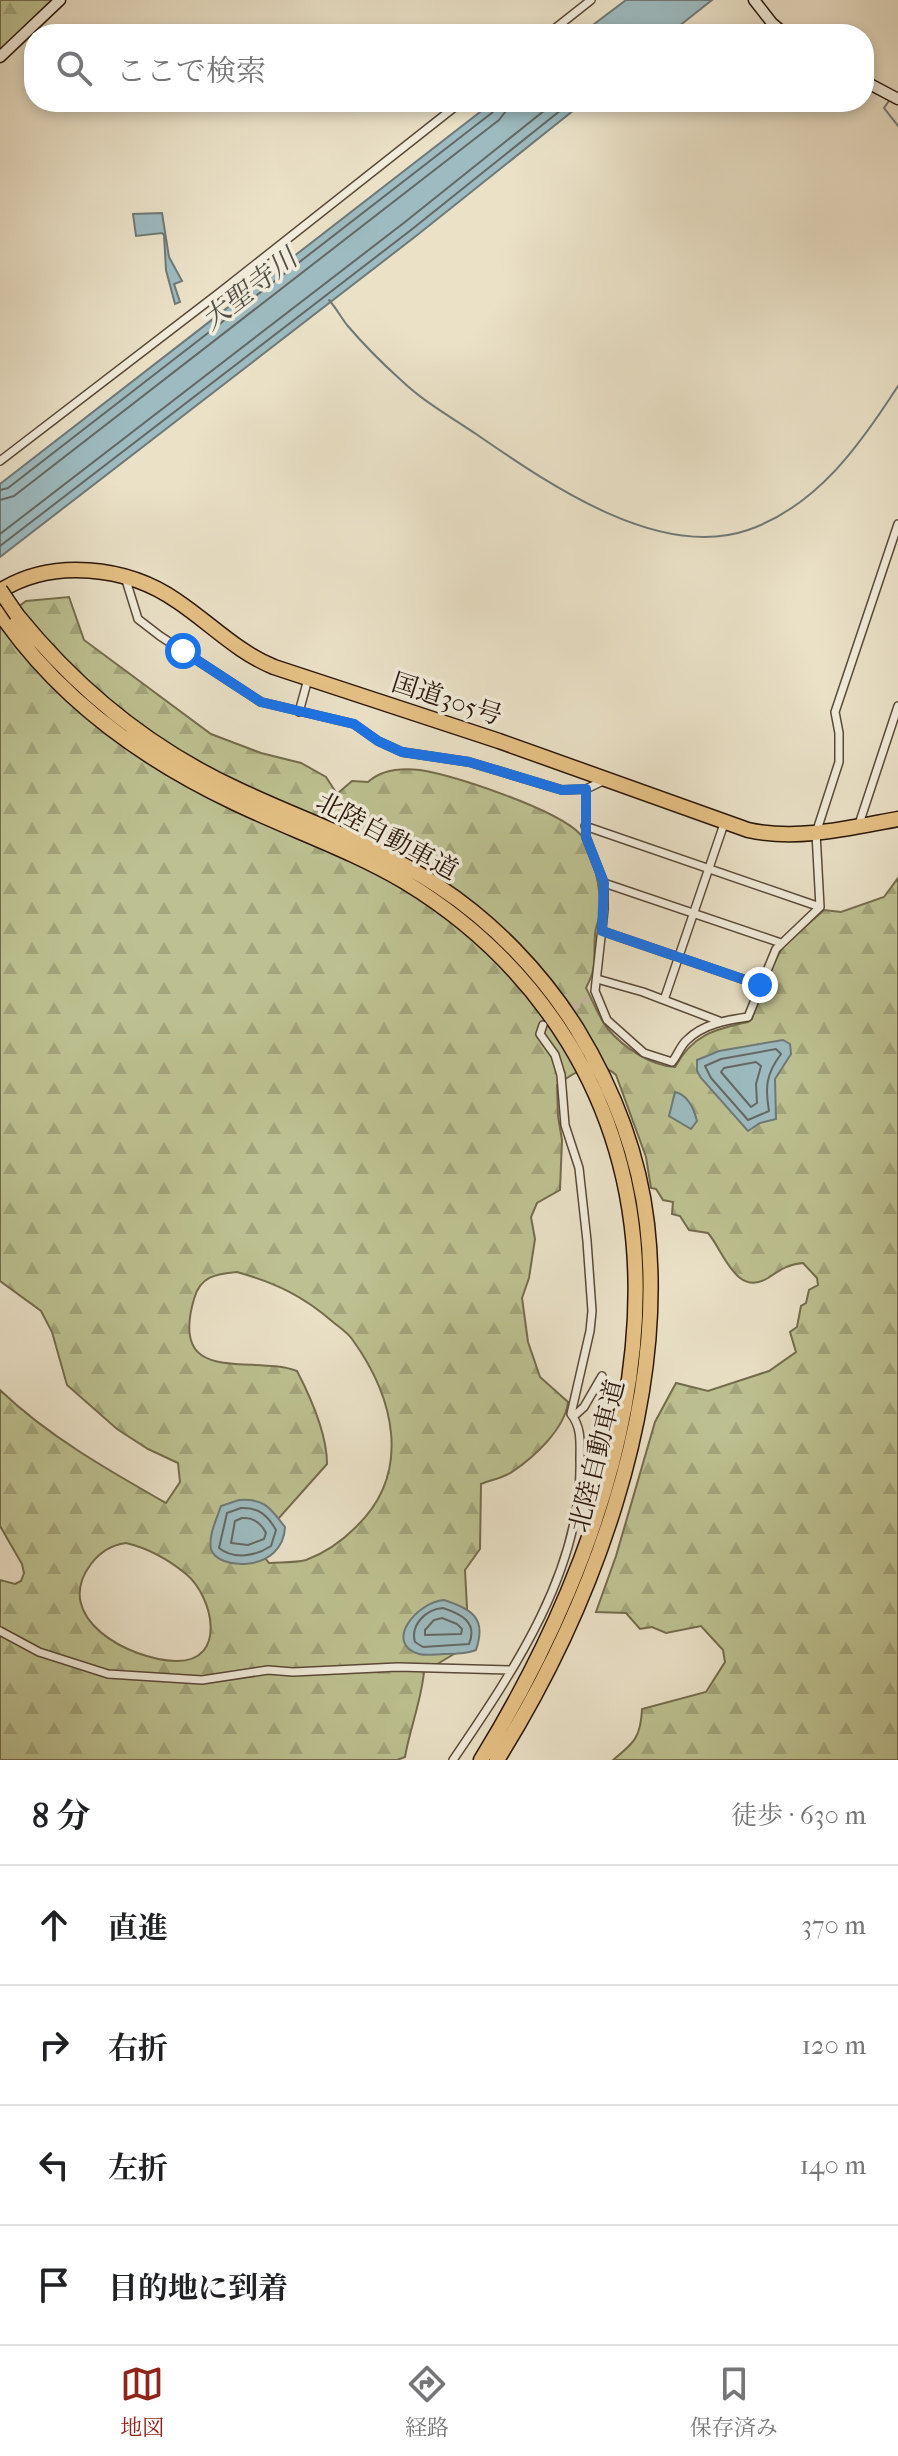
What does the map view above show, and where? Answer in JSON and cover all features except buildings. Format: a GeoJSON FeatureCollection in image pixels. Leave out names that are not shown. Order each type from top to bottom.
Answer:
{"type":"FeatureCollection","features":[{"type":"Feature","properties":{"kind":"highway","name":"国道305号"},"geometry":{"type":"LineString","coordinates":[[0,590],[20,579],[61,571],[99,572],[125,577],[174,599],[251,657],[759,832],[816,833],[898,819]]}},
{"type":"Feature","properties":{"kind":"highway","name":"北陸自動車道"},"geometry":{"type":"LineString","coordinates":[[0,590],[8,617],[55,679],[136,747],[211,791],[401,880],[459,919],[506,961],[544,1005],[575,1053],[603,1110],[621,1166],[636,1255],[634,1335],[622,1418],[605,1486],[569,1591],[521,1693],[481,1760]]}},
{"type":"Feature","properties":{"kind":"highway","name":"北陸自動車道"},"geometry":{"type":"LineString","coordinates":[[8,617],[114,714],[174,756],[236,789],[372,849],[438,885],[467,907],[518,954],[557,999],[587,1045],[615,1104],[635,1164],[646,1222],[650,1319],[641,1385],[618,1489],[582,1594],[550,1665],[497,1760]]}},
{"type":"Feature","properties":{"kind":"street"},"geometry":{"type":"LineString","coordinates":[[35,24],[60,0]]}},
{"type":"Feature","properties":{"kind":"street"},"geometry":{"type":"LineString","coordinates":[[561,24],[591,0]]}},
{"type":"Feature","properties":{"kind":"street"},"geometry":{"type":"LineString","coordinates":[[754,0],[773,24]]}},
{"type":"Feature","properties":{"kind":"street"},"geometry":{"type":"LineString","coordinates":[[0,57],[24,34]]}},
{"type":"Feature","properties":{"kind":"street"},"geometry":{"type":"LineString","coordinates":[[874,86],[898,99]]}},
{"type":"Feature","properties":{"kind":"street"},"geometry":{"type":"LineString","coordinates":[[0,461],[448,112]]}},
{"type":"Feature","properties":{"kind":"street"},"geometry":{"type":"LineString","coordinates":[[820,907],[816,833],[839,762],[840,741],[835,712],[898,524]]}},
{"type":"Feature","properties":{"kind":"street"},"geometry":{"type":"LineString","coordinates":[[125,577],[138,619],[261,702],[354,724],[378,741],[416,756],[469,762],[562,790],[586,789],[605,780]]}},
{"type":"Feature","properties":{"kind":"street"},"geometry":{"type":"LineString","coordinates":[[299,712],[308,679]]}},
{"type":"Feature","properties":{"kind":"street"},"geometry":{"type":"LineString","coordinates":[[858,827],[898,706]]}},
{"type":"Feature","properties":{"kind":"street"},"geometry":{"type":"LineString","coordinates":[[586,789],[586,837],[604,883],[602,931],[593,996],[607,1020],[644,1053],[672,1062],[687,1040],[719,1021],[748,1017],[781,943],[820,907]]}},
{"type":"Feature","properties":{"kind":"street"},"geometry":{"type":"LineString","coordinates":[[664,1000],[725,821]]}},
{"type":"Feature","properties":{"kind":"street"},"geometry":{"type":"LineString","coordinates":[[585,826],[820,907]]}},
{"type":"Feature","properties":{"kind":"street"},"geometry":{"type":"LineString","coordinates":[[604,883],[781,943]]}},
{"type":"Feature","properties":{"kind":"street"},"geometry":{"type":"LineString","coordinates":[[602,931],[760,985]]}},
{"type":"Feature","properties":{"kind":"street"},"geometry":{"type":"LineString","coordinates":[[597,979],[719,1021]]}},
{"type":"Feature","properties":{"kind":"street"},"geometry":{"type":"LineString","coordinates":[[453,1760],[510,1670],[551,1595],[569,1537],[581,1477],[578,1423],[571,1409],[591,1321],[587,1241],[579,1168],[565,1125],[561,1075],[555,1055],[540,1034],[543,1025]]}},
{"type":"Feature","properties":{"kind":"street"},"geometry":{"type":"LineString","coordinates":[[573,1417],[584,1407],[602,1376]]}},
{"type":"Feature","properties":{"kind":"street"},"geometry":{"type":"LineString","coordinates":[[0,1631],[39,1652],[108,1674],[202,1680],[268,1670],[293,1672],[398,1667],[510,1670]]}},
{"type":"Feature","properties":{"kind":"green space"},"geometry":{"type":"Polygon","coordinates":[[[0,0],[52,0],[24,24],[0,51],[0,0]]]}},
{"type":"Feature","properties":{"kind":"green space"},"geometry":{"type":"Polygon","coordinates":[[[69,597],[84,640],[211,734],[261,753],[301,763],[326,777],[337,794],[352,781],[368,782],[392,771],[420,770],[504,795],[568,824],[580,834],[589,849],[599,892],[600,914],[595,932],[594,967],[586,988],[614,1036],[629,1049],[666,1066],[675,1067],[689,1047],[706,1035],[752,1019],[765,980],[783,946],[824,910],[841,912],[884,897],[898,878],[898,1760],[613,1760],[635,1739],[642,1709],[706,1692],[725,1662],[723,1650],[701,1626],[666,1633],[652,1627],[640,1629],[626,1613],[596,1612],[616,1556],[655,1422],[676,1383],[708,1391],[769,1371],[796,1352],[790,1332],[797,1327],[801,1306],[806,1303],[809,1290],[818,1285],[817,1278],[803,1263],[788,1266],[757,1283],[747,1282],[732,1269],[708,1233],[689,1230],[680,1216],[672,1214],[673,1202],[663,1200],[656,1189],[651,1188],[646,1157],[616,1075],[602,1067],[594,1067],[578,1071],[557,1085],[562,1140],[560,1190],[537,1203],[531,1217],[535,1239],[529,1278],[522,1298],[528,1342],[540,1377],[568,1402],[566,1412],[555,1432],[530,1459],[508,1474],[481,1484],[480,1549],[465,1570],[469,1645],[424,1672],[405,1757],[397,1760],[0,1760],[0,1580],[15,1584],[21,1581],[24,1573],[0,1526],[0,1390],[58,1437],[166,1503],[180,1482],[178,1463],[117,1429],[67,1385],[52,1332],[41,1311],[0,1281],[0,621],[26,601],[69,597]],[[237,1272],[210,1278],[200,1285],[189,1327],[193,1345],[204,1356],[219,1362],[297,1371],[321,1428],[327,1464],[270,1528],[262,1554],[269,1563],[306,1560],[345,1537],[374,1506],[385,1483],[391,1459],[387,1409],[367,1361],[345,1332],[288,1291],[237,1272]],[[126,1543],[111,1547],[91,1564],[81,1584],[81,1602],[88,1618],[118,1644],[157,1659],[176,1661],[192,1658],[203,1651],[211,1626],[203,1597],[195,1584],[172,1564],[150,1551],[126,1543]]]}},
{"type":"Feature","properties":{"kind":"water"},"geometry":{"type":"Polygon","coordinates":[[[626,0],[712,0],[682,24],[594,24],[626,0]]]}},
{"type":"Feature","properties":{"kind":"water"},"geometry":{"type":"Polygon","coordinates":[[[480,112],[571,112],[0,557],[0,484],[480,112]]]}},
{"type":"Feature","properties":{"kind":"water"},"geometry":{"type":"Polygon","coordinates":[[[162,213],[169,257],[182,281],[174,284],[180,302],[175,304],[166,270],[164,235],[136,236],[133,214],[162,213]]]}},
{"type":"Feature","properties":{"kind":"water"},"geometry":{"type":"Polygon","coordinates":[[[783,1040],[790,1044],[791,1054],[775,1079],[776,1119],[760,1123],[748,1131],[701,1078],[697,1060],[719,1051],[783,1040]]]}},
{"type":"Feature","properties":{"kind":"water"},"geometry":{"type":"Polygon","coordinates":[[[675,1092],[687,1099],[694,1112],[697,1121],[691,1129],[669,1116],[675,1092]]]}},
{"type":"Feature","properties":{"kind":"water"},"geometry":{"type":"Polygon","coordinates":[[[239,1500],[261,1503],[285,1527],[281,1542],[273,1553],[250,1564],[225,1561],[216,1556],[210,1544],[221,1506],[239,1500]]]}},
{"type":"Feature","properties":{"kind":"water"},"geometry":{"type":"Polygon","coordinates":[[[444,1600],[475,1616],[480,1630],[476,1650],[461,1654],[425,1655],[409,1649],[404,1641],[408,1624],[424,1608],[444,1600]]]}},
{"type":"Feature","properties":{"kind":"waterway"},"geometry":{"type":"LineString","coordinates":[[891,98],[884,108],[898,126]]}},
{"type":"Feature","properties":{"kind":"waterway"},"geometry":{"type":"LineString","coordinates":[[329,300],[374,354],[410,389],[438,409],[569,494],[604,512],[677,535],[713,537],[748,530],[795,506],[835,471],[898,386]]}},
{"type":"Feature","properties":{"kind":"tunnel"},"geometry":{"type":"LineString","coordinates":[[564,1013],[589,998]]}},
{"type":"Feature","properties":{"kind":"route"},"geometry":{"type":"LineString","coordinates":[[183,651],[261,702],[354,724],[378,741],[402,752],[469,762],[551,788],[586,789],[586,837],[604,883],[602,931],[760,985]]}},
{"type":"Feature","properties":{"kind":"water label","name":"大聖寺川"},"geometry":{"type":"Point","coordinates":[249,289]}}]}
